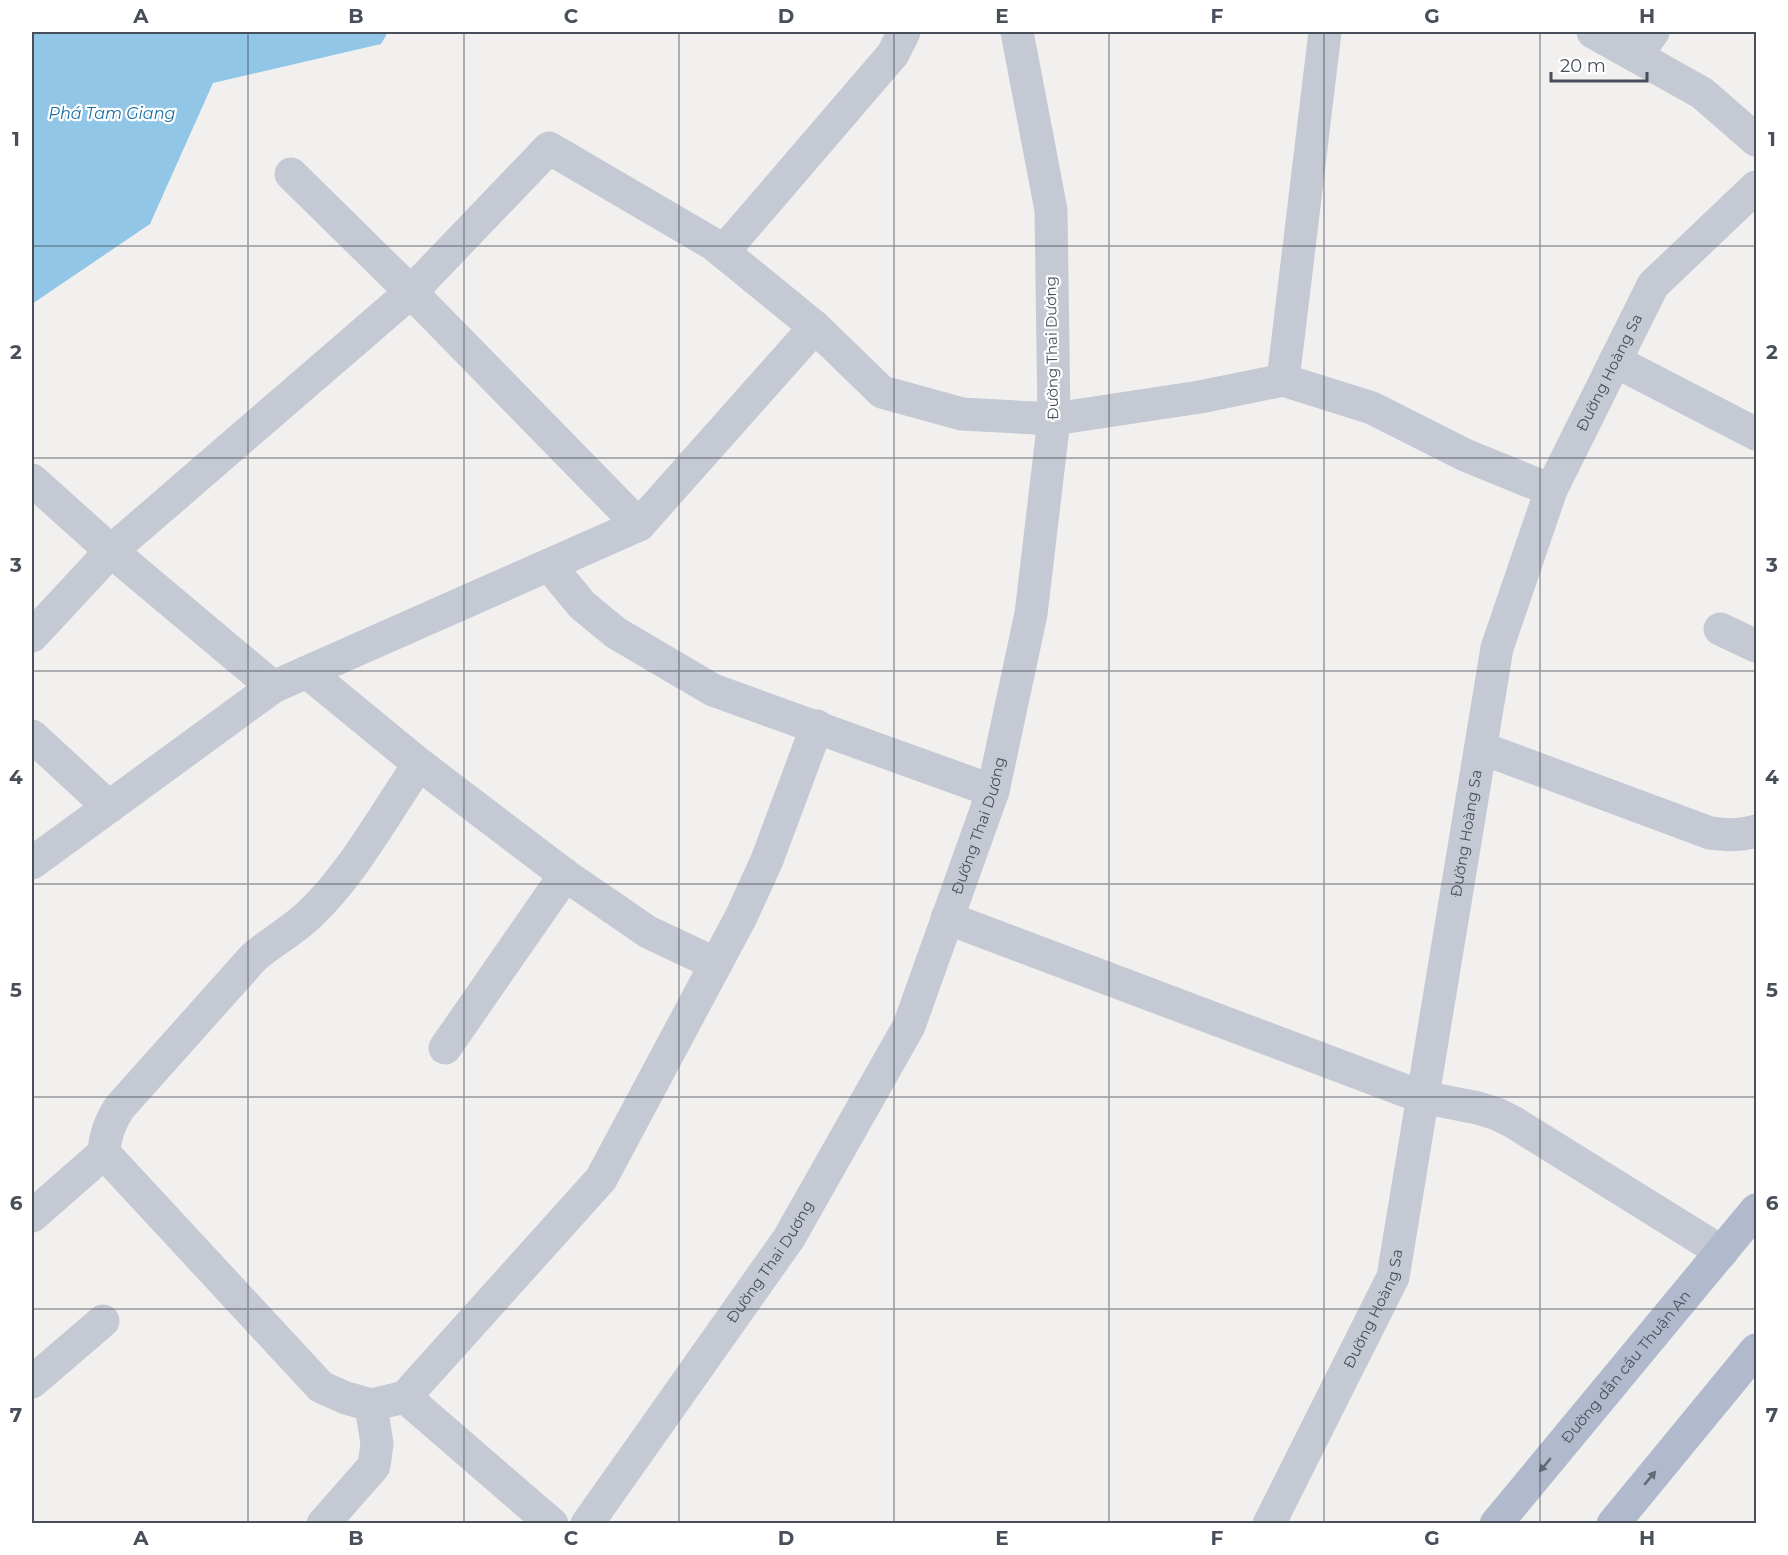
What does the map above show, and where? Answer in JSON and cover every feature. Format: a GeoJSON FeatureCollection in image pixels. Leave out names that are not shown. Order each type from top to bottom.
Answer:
{"type":"FeatureCollection","features":[{"type":"Feature","properties":{"kind":"main road","name":"Đường dẫn cầu Thuận An"},"geometry":{"type":"LineString","coordinates":[[1497,1524],[1756,1210]]}},
{"type":"Feature","properties":{"kind":"main road"},"geometry":{"type":"LineString","coordinates":[[1613,1524],[1756,1350]]}},
{"type":"Feature","properties":{"kind":"street"},"geometry":{"type":"LineString","coordinates":[[723,252],[893,54],[904,32]]}},
{"type":"Feature","properties":{"kind":"street","name":"Đường Thai Dương"},"geometry":{"type":"LineString","coordinates":[[587,1524],[789,1238],[909,1026],[993,791],[1032,614],[1054,419],[1051,210],[1017,32]]}},
{"type":"Feature","properties":{"kind":"street"},"geometry":{"type":"LineString","coordinates":[[1283,380],[1325,32]]}},
{"type":"Feature","properties":{"kind":"street"},"geometry":{"type":"LineString","coordinates":[[1593,32],[1645,44],[1756,140]]}},
{"type":"Feature","properties":{"kind":"street"},"geometry":{"type":"LineString","coordinates":[[32,636],[111,551],[411,292],[549,148],[713,244],[815,327],[882,392],[962,414],[1054,419],[1200,398],[1283,380],[1372,408],[1465,455],[1551,490]]}},
{"type":"Feature","properties":{"kind":"street"},"geometry":{"type":"LineString","coordinates":[[291,174],[411,292],[639,525]]}},
{"type":"Feature","properties":{"kind":"street","name":"Đường Hoàng Sa"},"geometry":{"type":"LineString","coordinates":[[1269,1524],[1393,1277],[1497,648],[1551,490],[1653,285],[1756,187]]}},
{"type":"Feature","properties":{"kind":"street"},"geometry":{"type":"LineString","coordinates":[[32,862],[273,687],[639,525],[815,327]]}},
{"type":"Feature","properties":{"kind":"street"},"geometry":{"type":"LineString","coordinates":[[1615,361],[1756,434]]}},
{"type":"Feature","properties":{"kind":"street"},"geometry":{"type":"LineString","coordinates":[[32,480],[111,551],[273,687]]}},
{"type":"Feature","properties":{"kind":"street"},"geometry":{"type":"LineString","coordinates":[[549,565],[582,605],[616,633],[713,690],[993,791]]}},
{"type":"Feature","properties":{"kind":"street"},"geometry":{"type":"LineString","coordinates":[[1720,629],[1756,646]]}},
{"type":"Feature","properties":{"kind":"street"},"geometry":{"type":"LineString","coordinates":[[307,672],[419,764],[565,875],[648,932],[716,964]]}},
{"type":"Feature","properties":{"kind":"street"},"geometry":{"type":"LineString","coordinates":[[104,1153],[321,1387],[346,1398],[372,1405],[405,1397],[601,1179],[716,964],[767,860],[817,726]]}},
{"type":"Feature","properties":{"kind":"street"},"geometry":{"type":"LineString","coordinates":[[32,736],[109,807]]}},
{"type":"Feature","properties":{"kind":"street"},"geometry":{"type":"LineString","coordinates":[[1481,748],[1710,833],[1731,836],[1756,831]]}},
{"type":"Feature","properties":{"kind":"street"},"geometry":{"type":"LineString","coordinates":[[32,1216],[104,1153],[110,1123],[119,1108],[253,958],[267,945],[310,915],[328,896],[419,764]]}},
{"type":"Feature","properties":{"kind":"street"},"geometry":{"type":"LineString","coordinates":[[445,1048],[565,875]]}},
{"type":"Feature","properties":{"kind":"street"},"geometry":{"type":"LineString","coordinates":[[947,918],[1422,1097],[1478,1108],[1505,1118],[1722,1252]]}},
{"type":"Feature","properties":{"kind":"street"},"geometry":{"type":"LineString","coordinates":[[32,1382],[103,1321]]}},
{"type":"Feature","properties":{"kind":"street"},"geometry":{"type":"LineString","coordinates":[[405,1397],[552,1524]]}},
{"type":"Feature","properties":{"kind":"street"},"geometry":{"type":"LineString","coordinates":[[323,1524],[374,1466],[377,1444],[372,1405]]}},
{"type":"Feature","properties":{"kind":"water","name":"Phá Tam Giang"},"geometry":{"type":"Polygon","coordinates":[[[32,32],[388,32],[381,44],[213,83],[150,224],[32,304],[32,32]]]}}]}
